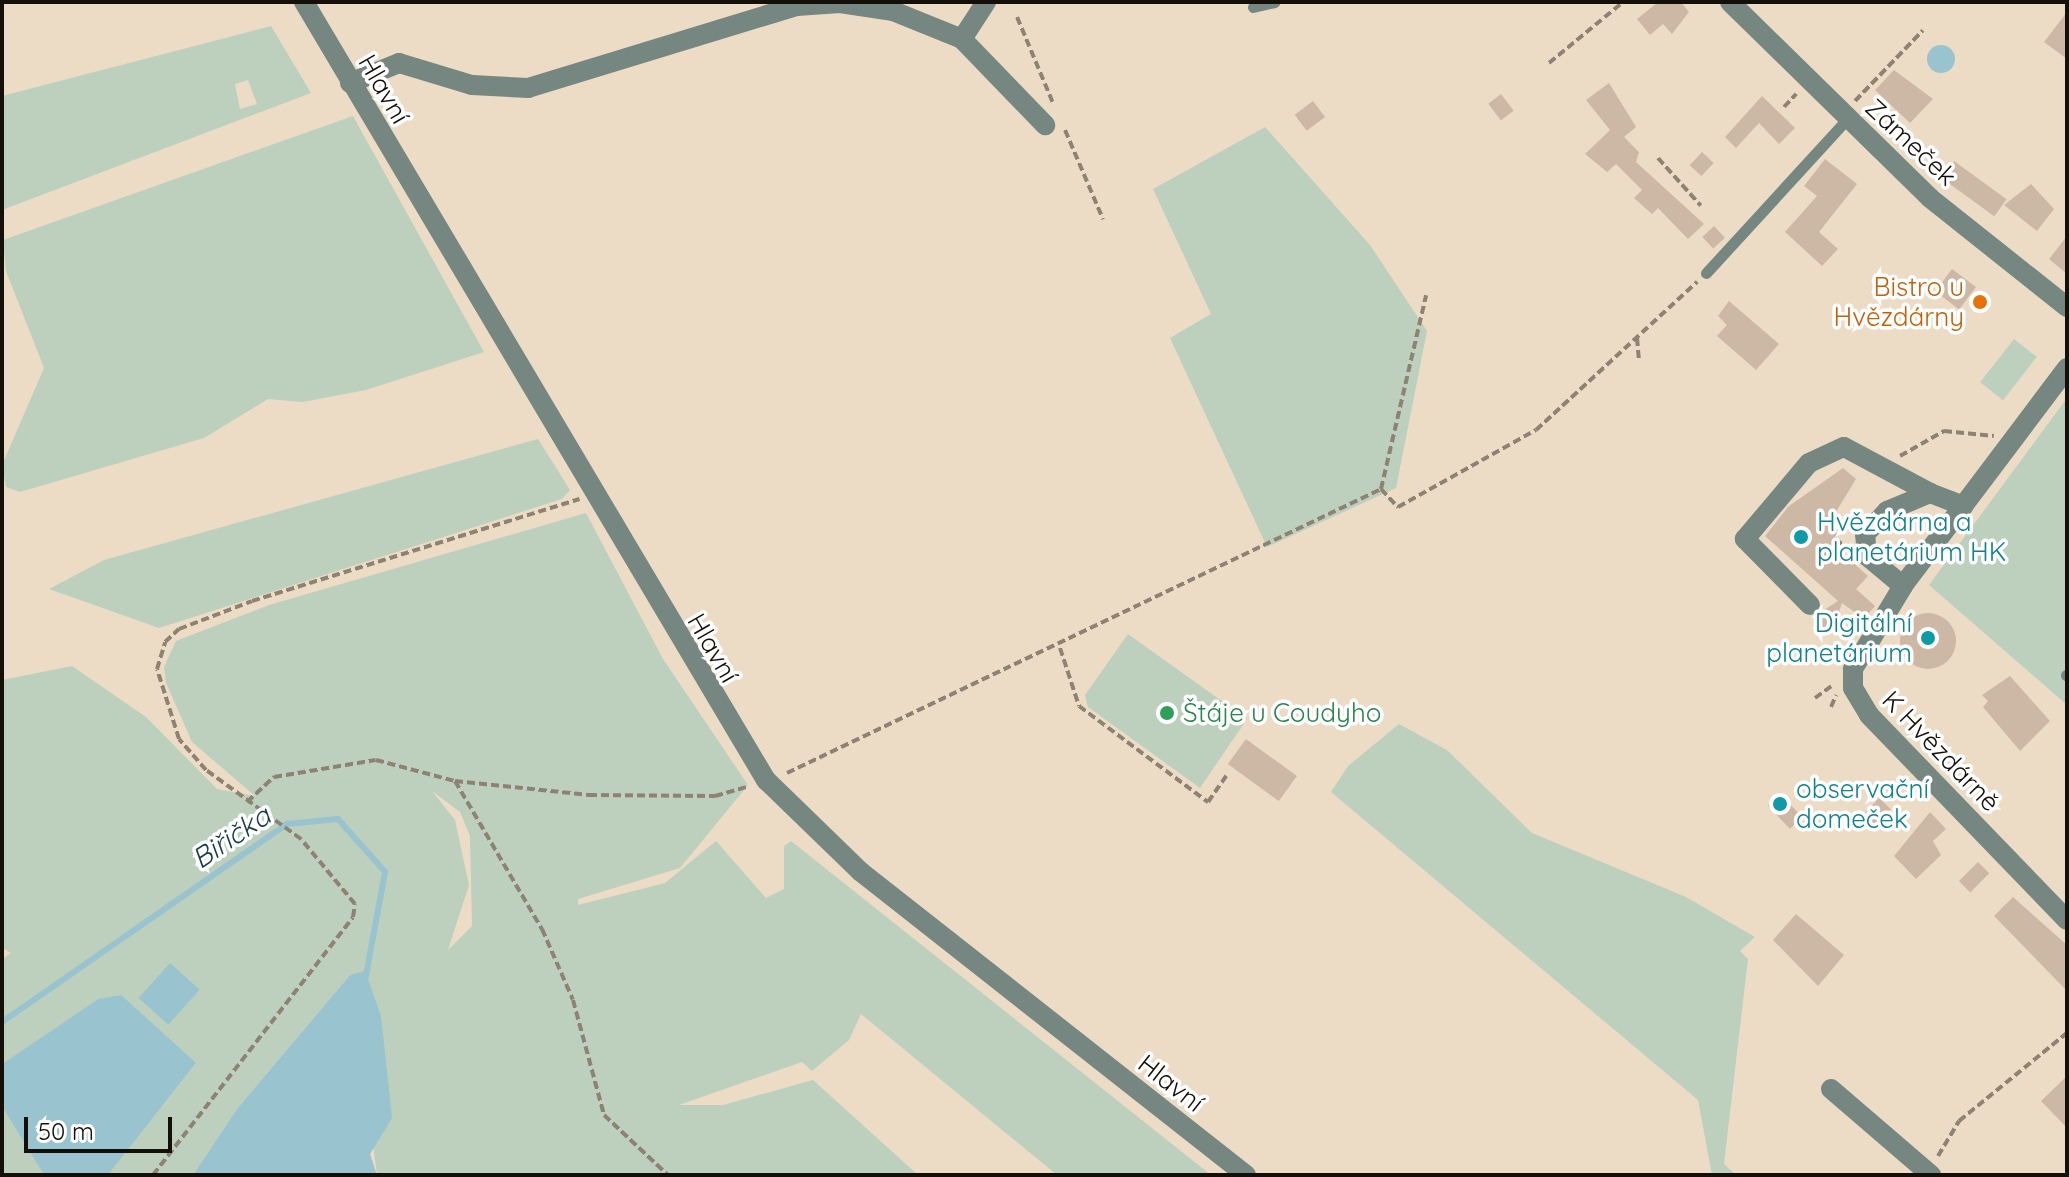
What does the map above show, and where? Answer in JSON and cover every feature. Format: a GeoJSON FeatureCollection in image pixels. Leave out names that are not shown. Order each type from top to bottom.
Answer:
{"type":"FeatureCollection","features":[{"type":"Feature","properties":{"kind":"street","name":"Hlavní"},"geometry":{"type":"LineString","coordinates":[[304,2],[593,495],[766,780],[861,872],[1246,1175]]}},
{"type":"Feature","properties":{"kind":"street"},"geometry":{"type":"LineString","coordinates":[[962,39],[986,2]]}},
{"type":"Feature","properties":{"kind":"street","name":"Zámeček"},"geometry":{"type":"LineString","coordinates":[[1730,2],[1851,110],[1930,198],[2067,307]]}},
{"type":"Feature","properties":{"kind":"street"},"geometry":{"type":"LineString","coordinates":[[350,83],[399,63],[472,85],[528,88],[797,6],[893,11],[962,39],[1045,125]]}},
{"type":"Feature","properties":{"kind":"street"},"geometry":{"type":"LineString","coordinates":[[1810,605],[1753,554],[1749,528],[1827,449],[1844,447],[1888,465],[1930,493],[1964,506],[2067,368]]}},
{"type":"Feature","properties":{"kind":"street"},"geometry":{"type":"LineString","coordinates":[[1903,586],[1867,556],[1865,534],[1887,511],[1930,493]]}},
{"type":"Feature","properties":{"kind":"street","name":"K Hvězdárně"},"geometry":{"type":"LineString","coordinates":[[1964,506],[1903,586],[1853,669],[1857,700],[2067,920]]}},
{"type":"Feature","properties":{"kind":"street"},"geometry":{"type":"LineString","coordinates":[[1831,1089],[1929,1174]]}},
{"type":"Feature","properties":{"kind":"lane"},"geometry":{"type":"LineString","coordinates":[[1706,273],[1851,110]]}},
{"type":"Feature","properties":{"kind":"path"},"geometry":{"type":"LineString","coordinates":[[1549,63],[1623,2]]}},
{"type":"Feature","properties":{"kind":"path"},"geometry":{"type":"LineString","coordinates":[[1851,110],[1923,30]]}},
{"type":"Feature","properties":{"kind":"path"},"geometry":{"type":"LineString","coordinates":[[1658,158],[1701,206]]}},
{"type":"Feature","properties":{"kind":"path"},"geometry":{"type":"LineString","coordinates":[[1381,489],[1398,507],[1536,430],[1706,273]]}},
{"type":"Feature","properties":{"kind":"path"},"geometry":{"type":"LineString","coordinates":[[1381,489],[1426,295]]}},
{"type":"Feature","properties":{"kind":"path"},"geometry":{"type":"LineString","coordinates":[[1637,338],[1639,362]]}},
{"type":"Feature","properties":{"kind":"path"},"geometry":{"type":"LineString","coordinates":[[1888,465],[1926,437],[1959,428],[1983,429],[2009,446]]}},
{"type":"Feature","properties":{"kind":"path"},"geometry":{"type":"LineString","coordinates":[[247,802],[274,777],[376,760],[455,781],[693,797],[766,780],[1060,648],[1381,489]]}},
{"type":"Feature","properties":{"kind":"path"},"geometry":{"type":"LineString","coordinates":[[153,1175],[353,917],[351,896],[296,834],[247,802],[179,739],[165,708],[157,669],[165,642],[179,629],[593,495]]}},
{"type":"Feature","properties":{"kind":"path"},"geometry":{"type":"LineString","coordinates":[[1835,539],[1841,543]]}},
{"type":"Feature","properties":{"kind":"path"},"geometry":{"type":"LineString","coordinates":[[1060,648],[1079,706],[1208,802],[1227,775]]}},
{"type":"Feature","properties":{"kind":"path"},"geometry":{"type":"LineString","coordinates":[[455,781],[542,929],[573,1000],[604,1115],[668,1175]]}},
{"type":"Feature","properties":{"kind":"path"},"geometry":{"type":"LineString","coordinates":[[1929,1174],[1959,1121],[2006,1089],[2067,1033]]}},
{"type":"Feature","properties":{"kind":"green space"},"geometry":{"type":"Polygon","coordinates":[[[271,26],[311,93],[2,210],[2,96],[271,26]],[[248,80],[235,84],[240,109],[257,104],[248,80]]]}},
{"type":"Feature","properties":{"kind":"green space"},"geometry":{"type":"Polygon","coordinates":[[[353,116],[484,352],[366,390],[303,402],[268,399],[204,438],[20,492],[6,487],[2,465],[44,368],[6,271],[3,240],[353,116]]]}},
{"type":"Feature","properties":{"kind":"green space"},"geometry":{"type":"Polygon","coordinates":[[[1265,127],[1370,245],[1427,331],[1396,488],[1267,547],[1170,338],[1211,314],[1153,189],[1265,127]]]}},
{"type":"Feature","properties":{"kind":"green space"},"geometry":{"type":"Polygon","coordinates":[[[2014,339],[2037,357],[2003,400],[1980,382],[2014,339]]]}},
{"type":"Feature","properties":{"kind":"green space"},"geometry":{"type":"Polygon","coordinates":[[[2067,398],[2067,705],[1929,585],[2067,398]]]}},
{"type":"Feature","properties":{"kind":"green space"},"geometry":{"type":"Polygon","coordinates":[[[538,439],[570,490],[562,499],[159,628],[49,589],[104,560],[538,439]]]}},
{"type":"Feature","properties":{"kind":"green space"},"geometry":{"type":"Polygon","coordinates":[[[586,513],[663,659],[748,785],[680,868],[578,899],[578,905],[665,883],[716,841],[766,898],[784,889],[784,846],[791,841],[1211,1175],[1057,1175],[861,1014],[849,1040],[812,1071],[802,1062],[679,1105],[723,1105],[813,1080],[918,1175],[377,1175],[350,975],[237,1109],[193,1175],[108,1175],[196,1063],[98,999],[2,1064],[2,959],[11,953],[2,948],[2,680],[72,666],[146,717],[217,789],[255,796],[192,742],[166,683],[164,667],[176,641],[269,605],[586,513]],[[432,791],[455,820],[469,885],[448,950],[472,926],[470,836],[460,812],[432,791]]]}},
{"type":"Feature","properties":{"kind":"green space","name":"Štáje u Coudyho"},"geometry":{"type":"Polygon","coordinates":[[[1128,634],[1247,719],[1200,788],[1088,707],[1085,695],[1128,634]]]}},
{"type":"Feature","properties":{"kind":"green space"},"geometry":{"type":"Polygon","coordinates":[[[1399,724],[1447,750],[1532,833],[1686,897],[1755,937],[1740,951],[1748,959],[1724,1164],[1736,1175],[1712,1175],[1698,1100],[1331,792],[1348,766],[1399,724]]]}},
{"type":"Feature","properties":{"kind":"green space"},"geometry":{"type":"Polygon","coordinates":[[[2,1106],[15,1126],[44,1175],[2,1175],[2,1106]]]}},
{"type":"Feature","properties":{"kind":"water"},"geometry":{"type":"Polygon","coordinates":[[[1941,45],[1951,49],[1955,59],[1951,69],[1941,73],[1931,69],[1927,59],[1931,49],[1941,45]]]}},
{"type":"Feature","properties":{"kind":"water"},"geometry":{"type":"Polygon","coordinates":[[[170,963],[200,990],[168,1025],[139,998],[170,963]]]}},
{"type":"Feature","properties":{"kind":"water"},"geometry":{"type":"Polygon","coordinates":[[[365,971],[381,1016],[392,1118],[370,1154],[377,1175],[193,1175],[237,1109],[350,975],[365,971]]]}},
{"type":"Feature","properties":{"kind":"water"},"geometry":{"type":"Polygon","coordinates":[[[121,995],[196,1063],[108,1175],[44,1175],[2,1106],[2,1064],[98,999],[121,995]]]}},
{"type":"Feature","properties":{"kind":"building"},"geometry":{"type":"Polygon","coordinates":[[[1658,2],[1681,2],[1689,12],[1672,34],[1663,24],[1650,35],[1637,19],[1658,2]]]}},
{"type":"Feature","properties":{"kind":"building"},"geometry":{"type":"Polygon","coordinates":[[[2067,12],[2067,59],[2044,42],[2067,12]]]}},
{"type":"Feature","properties":{"kind":"building"},"geometry":{"type":"Polygon","coordinates":[[[1894,70],[1933,99],[1910,123],[1875,90],[1894,70]]]}},
{"type":"Feature","properties":{"kind":"building"},"geometry":{"type":"Polygon","coordinates":[[[1609,83],[1636,127],[1624,137],[1639,152],[1636,162],[1704,224],[1688,239],[1658,208],[1652,214],[1634,198],[1642,190],[1616,164],[1607,172],[1585,154],[1610,130],[1586,100],[1609,83]]]}},
{"type":"Feature","properties":{"kind":"building"},"geometry":{"type":"Polygon","coordinates":[[[1501,94],[1514,111],[1501,120],[1488,104],[1501,94]]]}},
{"type":"Feature","properties":{"kind":"building"},"geometry":{"type":"Polygon","coordinates":[[[1762,96],[1795,128],[1779,144],[1759,123],[1736,148],[1725,137],[1762,96]]]}},
{"type":"Feature","properties":{"kind":"building"},"geometry":{"type":"Polygon","coordinates":[[[1313,101],[1325,117],[1307,131],[1295,115],[1313,101]]]}},
{"type":"Feature","properties":{"kind":"building"},"geometry":{"type":"Polygon","coordinates":[[[1702,152],[1714,163],[1701,176],[1690,165],[1702,152]]]}},
{"type":"Feature","properties":{"kind":"building"},"geometry":{"type":"Polygon","coordinates":[[[1825,159],[1857,184],[1819,232],[1838,249],[1822,266],[1785,232],[1817,196],[1804,186],[1825,159]]]}},
{"type":"Feature","properties":{"kind":"building"},"geometry":{"type":"Polygon","coordinates":[[[1954,161],[2007,199],[1994,216],[1942,178],[1954,161]]]}},
{"type":"Feature","properties":{"kind":"building"},"geometry":{"type":"Polygon","coordinates":[[[2031,184],[2054,209],[2037,231],[2004,205],[2031,184]]]}},
{"type":"Feature","properties":{"kind":"building"},"geometry":{"type":"Polygon","coordinates":[[[1714,226],[1725,238],[1713,249],[1702,237],[1714,226]]]}},
{"type":"Feature","properties":{"kind":"building"},"geometry":{"type":"Polygon","coordinates":[[[2067,236],[2067,274],[2049,259],[2067,236]]]}},
{"type":"Feature","properties":{"kind":"building"},"geometry":{"type":"Polygon","coordinates":[[[1952,269],[1976,287],[1959,309],[1935,291],[1952,269]]]}},
{"type":"Feature","properties":{"kind":"building"},"geometry":{"type":"Polygon","coordinates":[[[1729,301],[1779,344],[1756,370],[1717,336],[1727,325],[1718,316],[1729,301]]]}},
{"type":"Feature","properties":{"kind":"building","name":"Hvězdárna a planetárium HK"},"geometry":{"type":"Polygon","coordinates":[[[1843,468],[1856,479],[1828,525],[1839,534],[1832,544],[1868,576],[1856,589],[1875,606],[1864,619],[1842,603],[1835,625],[1824,632],[1813,617],[1838,601],[1765,536],[1789,506],[1843,468]]]}},
{"type":"Feature","properties":{"kind":"building","name":"Digitální planetárium"},"geometry":{"type":"Polygon","coordinates":[[[1928,613],[1948,621],[1956,641],[1948,661],[1928,669],[1908,661],[1900,641],[1908,621],[1928,613]]]}},
{"type":"Feature","properties":{"kind":"building"},"geometry":{"type":"Polygon","coordinates":[[[2010,676],[2050,721],[2020,751],[1983,707],[1988,701],[1982,695],[2010,676]]]}},
{"type":"Feature","properties":{"kind":"building"},"geometry":{"type":"Polygon","coordinates":[[[1246,739],[1297,776],[1279,801],[1228,764],[1246,739]]]}},
{"type":"Feature","properties":{"kind":"building","name":"observační domeček"},"geometry":{"type":"Polygon","coordinates":[[[1780,794],[1802,817],[1790,829],[1768,806],[1780,794]]]}},
{"type":"Feature","properties":{"kind":"building"},"geometry":{"type":"Polygon","coordinates":[[[1879,798],[1891,809],[1874,826],[1863,816],[1879,798]]]}},
{"type":"Feature","properties":{"kind":"building"},"geometry":{"type":"Polygon","coordinates":[[[1930,812],[1946,829],[1933,841],[1941,855],[1916,879],[1894,856],[1930,812]]]}},
{"type":"Feature","properties":{"kind":"building"},"geometry":{"type":"Polygon","coordinates":[[[1978,862],[1989,873],[1970,892],[1959,881],[1978,862]]]}},
{"type":"Feature","properties":{"kind":"building"},"geometry":{"type":"Polygon","coordinates":[[[2013,897],[2067,945],[2067,991],[1994,916],[2013,897]]]}},
{"type":"Feature","properties":{"kind":"building"},"geometry":{"type":"Polygon","coordinates":[[[1796,914],[1844,955],[1818,986],[1773,940],[1796,914]]]}},
{"type":"Feature","properties":{"kind":"building"},"geometry":{"type":"Polygon","coordinates":[[[2067,1076],[2067,1128],[2041,1101],[2067,1076]]]}},
{"type":"Feature","properties":{"kind":"waterway","name":"Biřička"},"geometry":{"type":"LineString","coordinates":[[2,1022],[287,824],[338,819],[385,872],[365,981]]}},
{"type":"Feature","properties":{"kind":"place","name":"Bistro u Hvězdárny"},"geometry":{"type":"Point","coordinates":[1980,302]}},
{"type":"Feature","properties":{"kind":"place","name":"Hvězdárna a planetárium HK"},"geometry":{"type":"Point","coordinates":[1801,537]}},
{"type":"Feature","properties":{"kind":"place","name":"Digitální planetárium"},"geometry":{"type":"Point","coordinates":[1928,638]}},
{"type":"Feature","properties":{"kind":"place","name":"Štáje u Coudyho"},"geometry":{"type":"Point","coordinates":[1167,713]}},
{"type":"Feature","properties":{"kind":"place","name":"observační domeček"},"geometry":{"type":"Point","coordinates":[1780,804]}}]}
